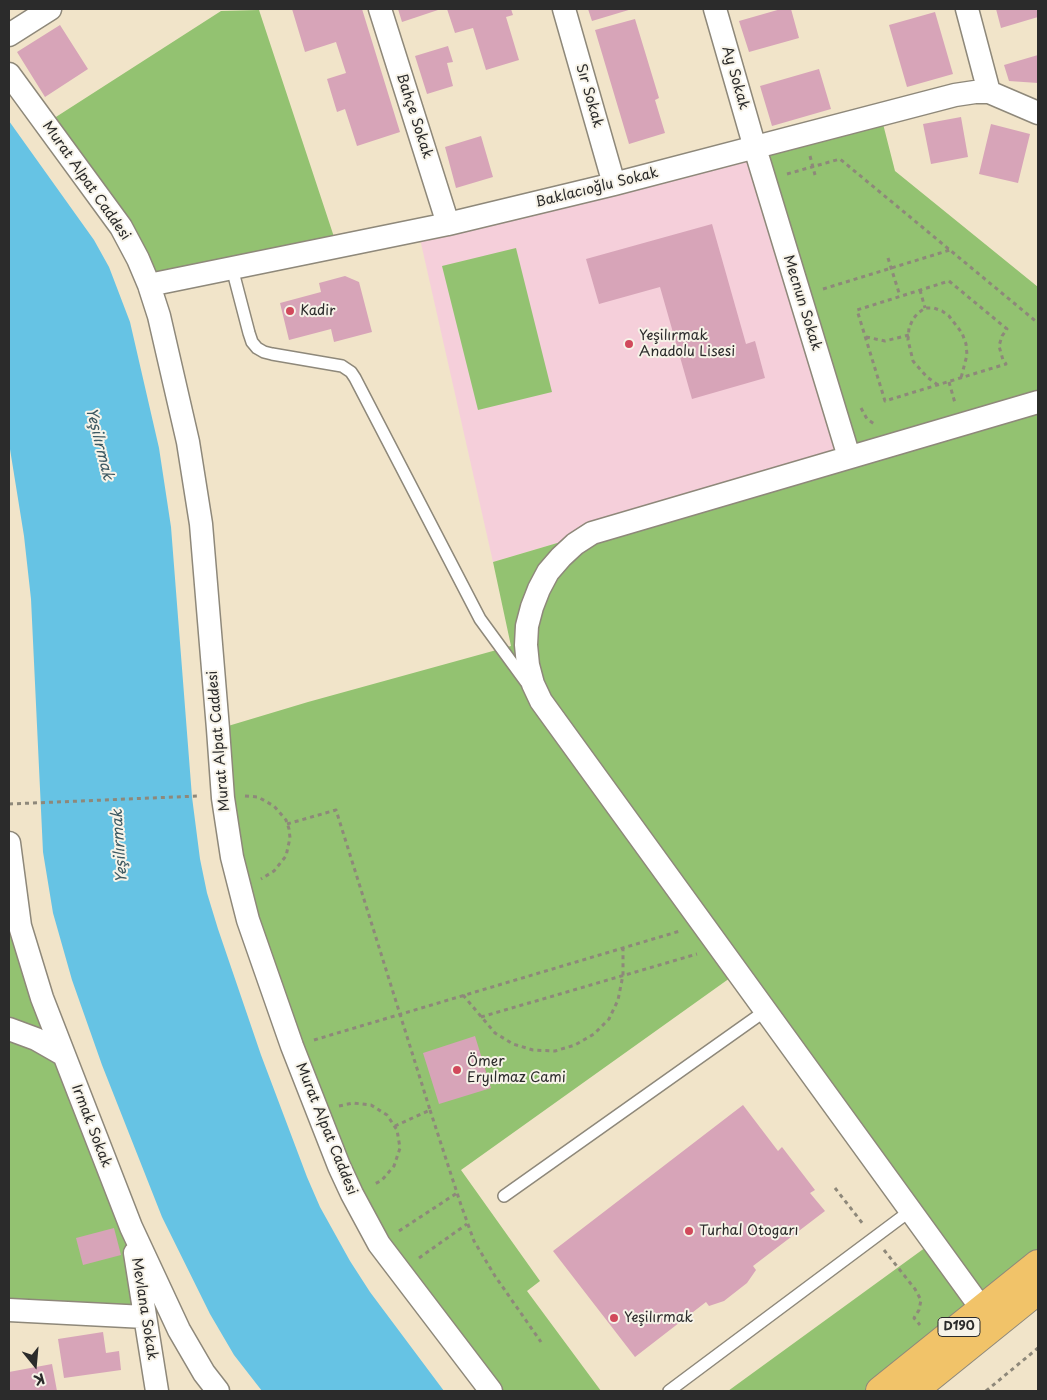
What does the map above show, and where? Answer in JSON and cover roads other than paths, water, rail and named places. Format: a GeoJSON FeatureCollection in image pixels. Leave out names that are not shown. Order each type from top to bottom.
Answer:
{"type":"FeatureCollection","features":[{"type":"Feature","properties":{"kind":"highway","name":"D190"},"geometry":{"type":"LineString","coordinates":[[913,1391],[988,1317],[1038,1264]]}},
{"type":"Feature","properties":{"kind":"highway","name":"D190"},"geometry":{"type":"LineString","coordinates":[[880,1391],[988,1317],[1038,1290]]}},
{"type":"Feature","properties":{"kind":"street"},"geometry":{"type":"LineString","coordinates":[[9,35],[50,9]]}},
{"type":"Feature","properties":{"kind":"street","name":"Bahçe Sokak"},"geometry":{"type":"LineString","coordinates":[[380,9],[448,224]]}},
{"type":"Feature","properties":{"kind":"street","name":"Sır Sokak"},"geometry":{"type":"LineString","coordinates":[[564,9],[614,184]]}},
{"type":"Feature","properties":{"kind":"street","name":"Ay Sokak"},"geometry":{"type":"LineString","coordinates":[[715,9],[755,148]]}},
{"type":"Feature","properties":{"kind":"street"},"geometry":{"type":"LineString","coordinates":[[967,9],[989,92]]}},
{"type":"Feature","properties":{"kind":"street","name":"Murat Alpat Caddesi"},"geometry":{"type":"LineString","coordinates":[[9,74],[121,227],[150,285],[179,396],[201,524],[218,720],[222,798],[232,857],[248,920],[292,1046],[338,1166],[379,1244],[491,1391]]}},
{"type":"Feature","properties":{"kind":"street","name":"Baklacıoğlu Sokak"},"geometry":{"type":"LineString","coordinates":[[150,285],[448,224],[614,184],[955,95],[989,92],[1038,113]]}},
{"type":"Feature","properties":{"kind":"street","name":"Mecnun Sokak"},"geometry":{"type":"LineString","coordinates":[[755,148],[848,457]]}},
{"type":"Feature","properties":{"kind":"street"},"geometry":{"type":"LineString","coordinates":[[988,1317],[540,701],[528,665],[527,626],[539,589],[548,572],[575,544],[592,533],[1038,402]]}},
{"type":"Feature","properties":{"kind":"street","name":"Irmak Sokak"},"geometry":{"type":"LineString","coordinates":[[9,844],[20,926],[37,985],[131,1227],[179,1330],[204,1373],[218,1391]]}},
{"type":"Feature","properties":{"kind":"street"},"geometry":{"type":"LineString","coordinates":[[9,1029],[36,1039],[64,1055]]}},
{"type":"Feature","properties":{"kind":"street","name":"Mevlana Sokak"},"geometry":{"type":"LineString","coordinates":[[131,1227],[157,1391]]}},
{"type":"Feature","properties":{"kind":"street"},"geometry":{"type":"LineString","coordinates":[[9,1310],[145,1316]]}},
{"type":"Feature","properties":{"kind":"lane"},"geometry":{"type":"LineString","coordinates":[[232,268],[249,334],[257,348],[272,354],[342,366],[355,378],[480,619],[540,701]]}},
{"type":"Feature","properties":{"kind":"lane"},"geometry":{"type":"LineString","coordinates":[[504,1196],[765,1010]]}},
{"type":"Feature","properties":{"kind":"lane"},"geometry":{"type":"LineString","coordinates":[[669,1391],[910,1210]]}},
{"type":"Feature","properties":{"kind":"water"},"geometry":{"type":"Polygon","coordinates":[[[9,121],[94,240],[109,267],[130,322],[159,448],[171,527],[192,797],[200,859],[207,893],[218,929],[261,1055],[320,1207],[350,1261],[370,1292],[444,1391],[262,1391],[234,1355],[210,1314],[162,1217],[102,1065],[72,980],[53,913],[43,852],[31,599],[24,536],[9,443],[9,121]]]}},
{"type":"Feature","properties":{"kind":"place","name":"Kadir"},"geometry":{"type":"Point","coordinates":[290,311]}},
{"type":"Feature","properties":{"kind":"place","name":"Yeşilırmak Anadolu Lisesi"},"geometry":{"type":"Point","coordinates":[629,344]}},
{"type":"Feature","properties":{"kind":"place","name":"Ömer Eryılmaz Cami"},"geometry":{"type":"Point","coordinates":[457,1070]}},
{"type":"Feature","properties":{"kind":"place","name":"Turhal Otogarı"},"geometry":{"type":"Point","coordinates":[689,1231]}},
{"type":"Feature","properties":{"kind":"place","name":"Yeşilırmak"},"geometry":{"type":"Point","coordinates":[614,1318]}}]}
